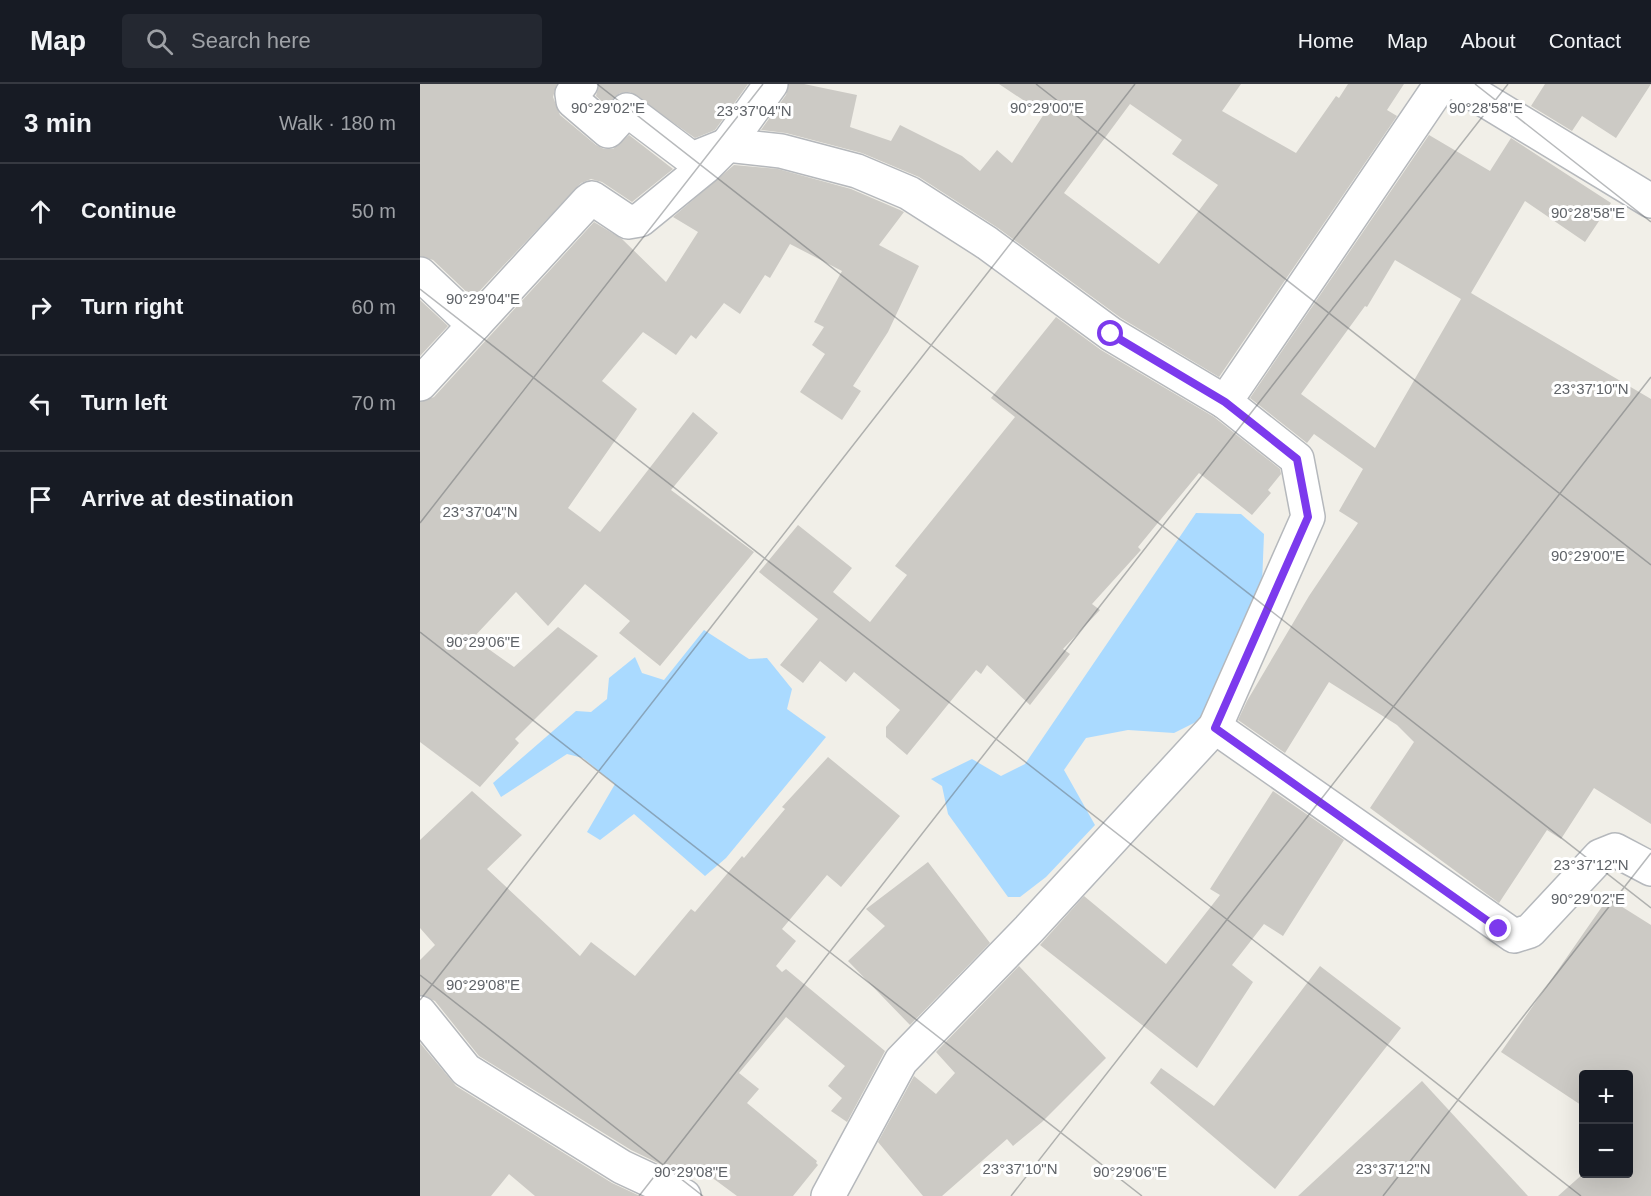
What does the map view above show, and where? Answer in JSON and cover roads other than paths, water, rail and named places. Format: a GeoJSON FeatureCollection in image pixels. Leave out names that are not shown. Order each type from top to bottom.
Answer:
{"type":"FeatureCollection","features":[{"type":"Feature","properties":{"kind":"street"},"geometry":{"type":"LineString","coordinates":[[581,84],[572,94],[573,101],[608,131],[627,111],[692,159],[727,145],[792,154],[857,171],[909,193],[987,243],[1111,334],[1225,402],[1297,459],[1308,517],[1215,728],[1029,929],[901,1061],[828,1196]]}},
{"type":"Feature","properties":{"kind":"street"},"geometry":{"type":"LineString","coordinates":[[420,384],[588,201],[592,198],[599,201],[628,222],[640,220],[705,167],[727,145],[771,84]]}},
{"type":"Feature","properties":{"kind":"street"},"geometry":{"type":"LineString","coordinates":[[1225,402],[1441,84]]}},
{"type":"Feature","properties":{"kind":"street"},"geometry":{"type":"LineString","coordinates":[[1458,84],[1651,201]]}},
{"type":"Feature","properties":{"kind":"street"},"geometry":{"type":"LineString","coordinates":[[420,274],[474,325]]}},
{"type":"Feature","properties":{"kind":"street"},"geometry":{"type":"LineString","coordinates":[[1215,728],[1514,936],[1530,931],[1600,856],[1615,850],[1651,869]]}},
{"type":"Feature","properties":{"kind":"street"},"geometry":{"type":"LineString","coordinates":[[420,1013],[466,1070],[622,1167],[684,1196]]}},
{"type":"Feature","properties":{"kind":"water"},"geometry":{"type":"Polygon","coordinates":[[[1196,513],[1241,514],[1264,534],[1262,584],[1204,718],[1174,733],[1128,730],[1086,738],[1064,770],[1095,825],[1046,877],[1020,897],[1008,897],[948,814],[942,786],[931,779],[972,759],[1001,776],[1025,764],[1196,513]]]}},
{"type":"Feature","properties":{"kind":"water"},"geometry":{"type":"Polygon","coordinates":[[[704,630],[749,659],[767,658],[792,689],[787,709],[826,737],[726,858],[705,876],[634,814],[600,840],[587,832],[615,784],[583,758],[567,754],[501,797],[493,783],[576,711],[591,712],[607,699],[609,678],[635,657],[642,673],[664,680],[704,630]]]}}]}
